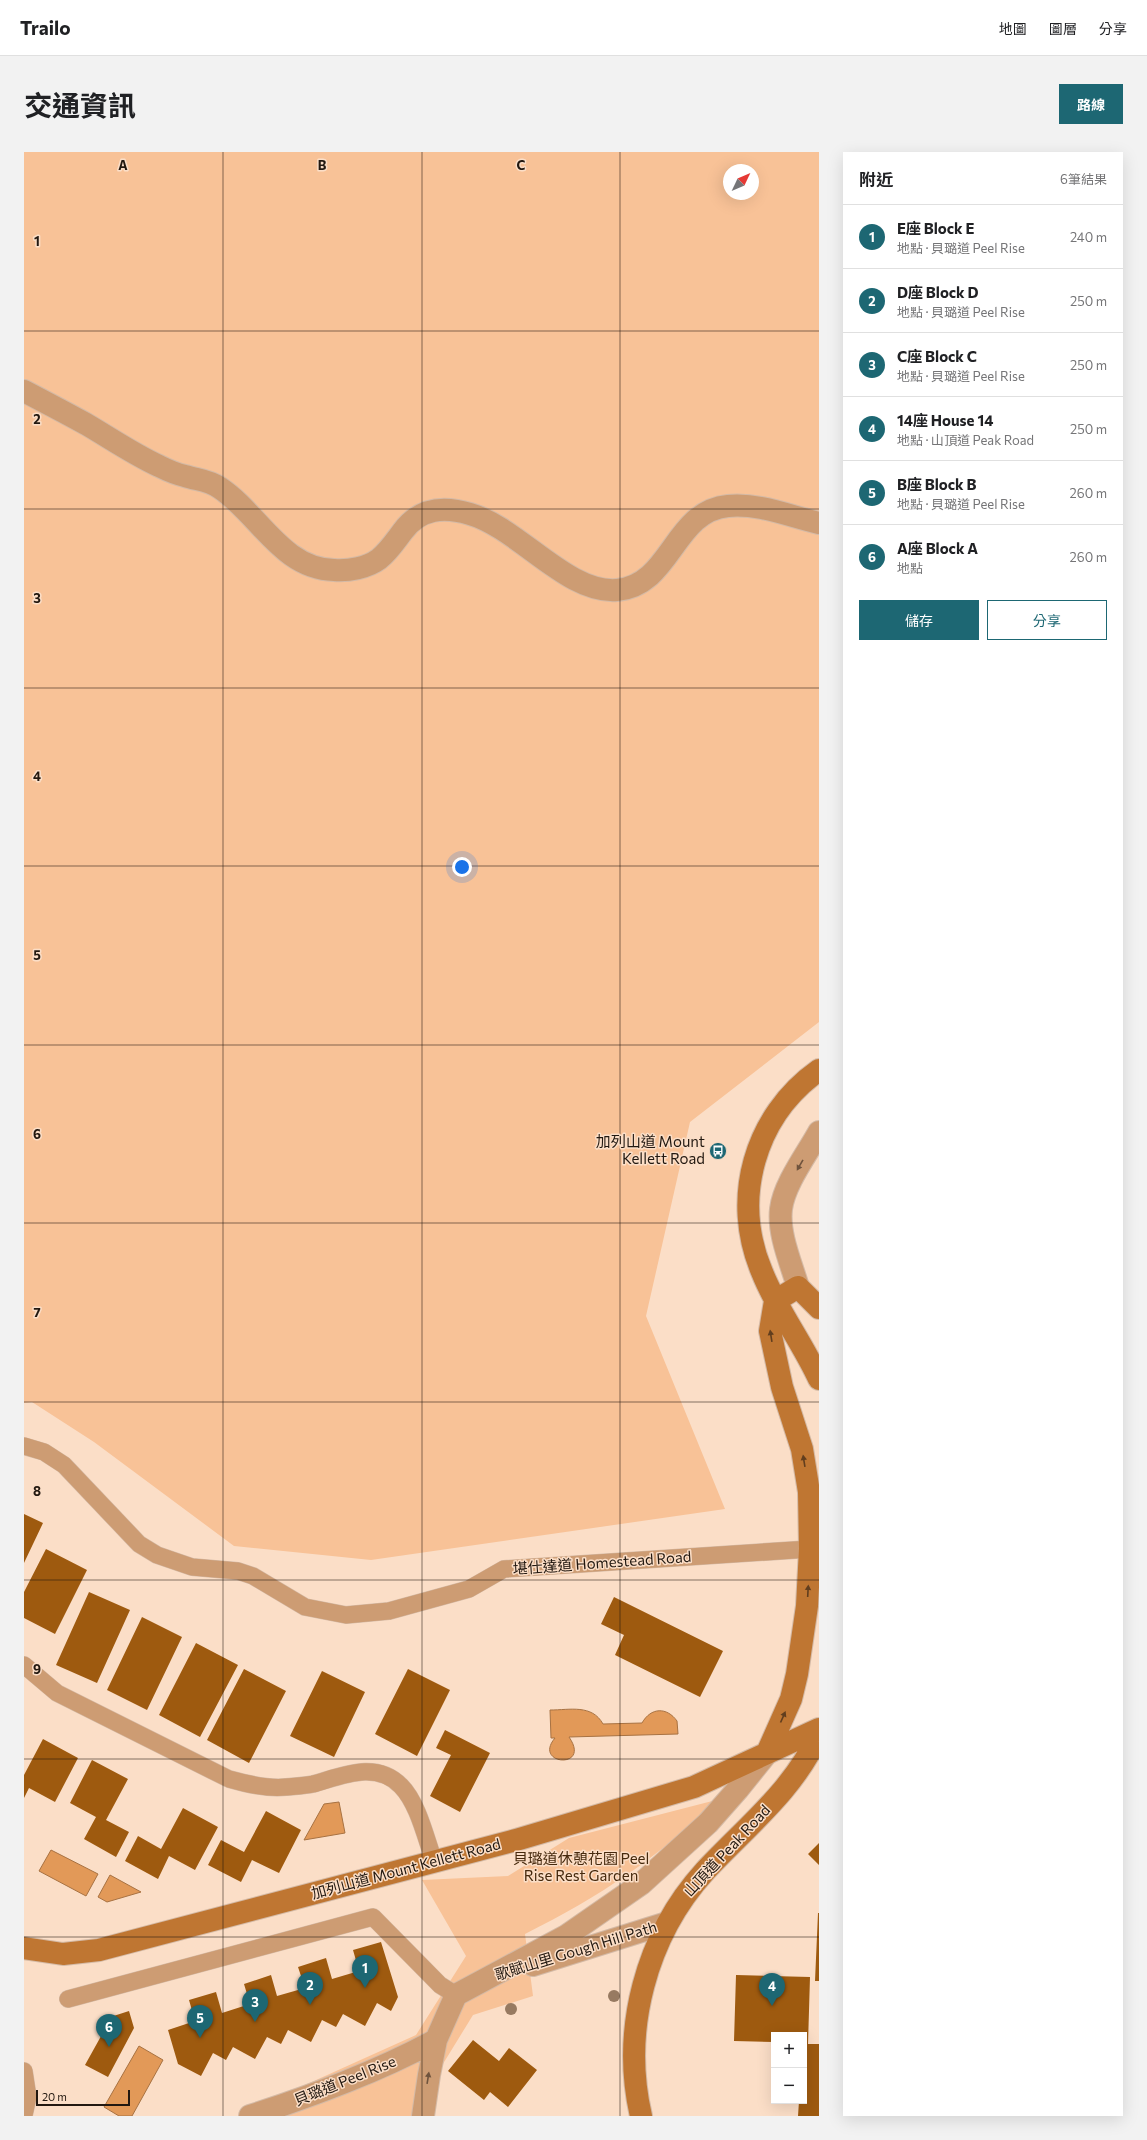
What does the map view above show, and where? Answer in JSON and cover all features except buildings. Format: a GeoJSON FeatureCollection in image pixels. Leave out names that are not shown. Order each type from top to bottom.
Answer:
{"type":"FeatureCollection","features":[{"type":"Feature","properties":{"kind":"street"},"geometry":{"type":"LineString","coordinates":[[24,391],[142,458],[177,474],[202,480],[219,487],[237,502],[289,554],[302,563],[325,570],[354,569],[371,564],[384,554],[410,522],[424,513],[434,510],[459,511],[495,524],[573,579],[608,590],[625,589],[643,581],[660,565],[696,518],[718,507],[753,507],[819,523]]}},
{"type":"Feature","properties":{"kind":"street"},"geometry":{"type":"LineString","coordinates":[[819,1070],[794,1091],[782,1104],[762,1138],[753,1163],[748,1189],[747,1215],[761,1271],[775,1301],[819,1379]]}},
{"type":"Feature","properties":{"kind":"street"},"geometry":{"type":"LineString","coordinates":[[819,1132],[786,1189],[781,1209],[783,1233],[798,1287],[819,1308]]}},
{"type":"Feature","properties":{"kind":"street"},"geometry":{"type":"LineString","coordinates":[[767,1753],[790,1699],[797,1674],[807,1606],[810,1549],[809,1492],[802,1449],[782,1386],[770,1330],[775,1301],[798,1287]]}},
{"type":"Feature","properties":{"kind":"street","name":"加列山道 Mount Kellett Road"},"geometry":{"type":"LineString","coordinates":[[24,1948],[63,1954],[99,1950],[516,1840],[694,1786],[813,1734]]}},
{"type":"Feature","properties":{"kind":"street","name":"山頂道 Peak Road"},"geometry":{"type":"LineString","coordinates":[[641,2116],[634,2079],[633,2052],[635,2029],[642,1992],[652,1957],[667,1923],[684,1897],[705,1871],[762,1814],[794,1777],[812,1751],[813,1734]]}},
{"type":"Feature","properties":{"kind":"street","name":"歌賦山里 Gough Hill Path"},"geometry":{"type":"LineString","coordinates":[[456,1994],[485,1978],[526,1959],[566,1936],[640,1884],[708,1823],[767,1753]]}},
{"type":"Feature","properties":{"kind":"street","name":"歌賦山里 Gough Hill Path"},"geometry":{"type":"LineString","coordinates":[[485,1978],[554,1959],[667,1923]]}},
{"type":"Feature","properties":{"kind":"street"},"geometry":{"type":"LineString","coordinates":[[423,2116],[436,2040],[456,1994]]}},
{"type":"Feature","properties":{"kind":"street","name":"貝璐道 Peel Rise"},"geometry":{"type":"LineString","coordinates":[[250,2116],[306,2098],[400,2060],[436,2040]]}},
{"type":"Feature","properties":{"kind":"lane","name":"堪仕達道 Homestead Road"},"geometry":{"type":"LineString","coordinates":[[24,1446],[44,1452],[64,1465],[139,1544],[156,1555],[192,1567],[238,1571],[253,1576],[304,1607],[346,1615],[389,1611],[469,1589],[504,1569],[810,1549]]}},
{"type":"Feature","properties":{"kind":"lane"},"geometry":{"type":"LineString","coordinates":[[24,1665],[57,1693],[229,1779],[256,1786],[284,1787],[311,1784],[346,1773],[366,1771],[385,1775],[401,1786],[412,1802],[434,1861]]}},
{"type":"Feature","properties":{"kind":"lane"},"geometry":{"type":"LineString","coordinates":[[68,1999],[373,1917],[440,1985],[456,1994]]}},
{"type":"Feature","properties":{"kind":"lane"},"geometry":{"type":"LineString","coordinates":[[24,2071],[28,2098],[24,2115]]}},
{"type":"Feature","properties":{"kind":"green space"},"geometry":{"type":"Polygon","coordinates":[[[24,152],[819,152],[819,1022],[690,1122],[646,1316],[725,1509],[371,1560],[234,1546],[94,1442],[32,1402],[24,1403],[24,152]]]}},
{"type":"Feature","properties":{"kind":"green space","name":"貝璐道休憩花園 Peel Rise Rest Garden"},"geometry":{"type":"Polygon","coordinates":[[[720,1799],[674,1840],[651,1858],[579,1905],[525,1934],[533,1996],[473,2015],[411,2116],[250,2116],[285,2094],[416,2035],[466,1956],[422,1880],[508,1876],[569,1838],[720,1799]]]}},
{"type":"Feature","properties":{"kind":"shaded area"},"geometry":{"type":"Polygon","coordinates":[[[573,1709],[587,1711],[593,1713],[603,1724],[642,1723],[650,1714],[664,1711],[673,1716],[677,1721],[678,1734],[569,1737],[574,1748],[573,1755],[569,1759],[562,1760],[555,1758],[551,1754],[550,1747],[555,1738],[551,1738],[550,1710],[573,1709]]]}},
{"type":"Feature","properties":{"kind":"shaded area"},"geometry":{"type":"Polygon","coordinates":[[[339,1802],[345,1833],[304,1840],[324,1804],[339,1802]]]}},
{"type":"Feature","properties":{"kind":"shaded area"},"geometry":{"type":"Polygon","coordinates":[[[51,1850],[98,1874],[86,1896],[39,1871],[51,1850]]]}},
{"type":"Feature","properties":{"kind":"shaded area"},"geometry":{"type":"Polygon","coordinates":[[[110,1875],[141,1892],[107,1902],[98,1897],[110,1875]]]}},
{"type":"Feature","properties":{"kind":"shaded area"},"geometry":{"type":"Polygon","coordinates":[[[139,2046],[163,2060],[132,2116],[119,2116],[104,2107],[139,2046]]]}},
{"type":"Feature","properties":{"kind":"place","name":"加列山道 Mount Kellett Road"},"geometry":{"type":"Point","coordinates":[718,1151]}},
{"type":"Feature","properties":{"kind":"place","name":"E座 Block E"},"geometry":{"type":"Point","coordinates":[365,1988]}},
{"type":"Feature","properties":{"kind":"place","name":"D座 Block D"},"geometry":{"type":"Point","coordinates":[310,2005]}},
{"type":"Feature","properties":{"kind":"place","name":"14座 House 14"},"geometry":{"type":"Point","coordinates":[772,2006]}},
{"type":"Feature","properties":{"kind":"place","name":"C座 Block C"},"geometry":{"type":"Point","coordinates":[255,2022]}},
{"type":"Feature","properties":{"kind":"place","name":"B座 Block B"},"geometry":{"type":"Point","coordinates":[200,2038]}},
{"type":"Feature","properties":{"kind":"place","name":"A座 Block A"},"geometry":{"type":"Point","coordinates":[109,2047]}}]}
